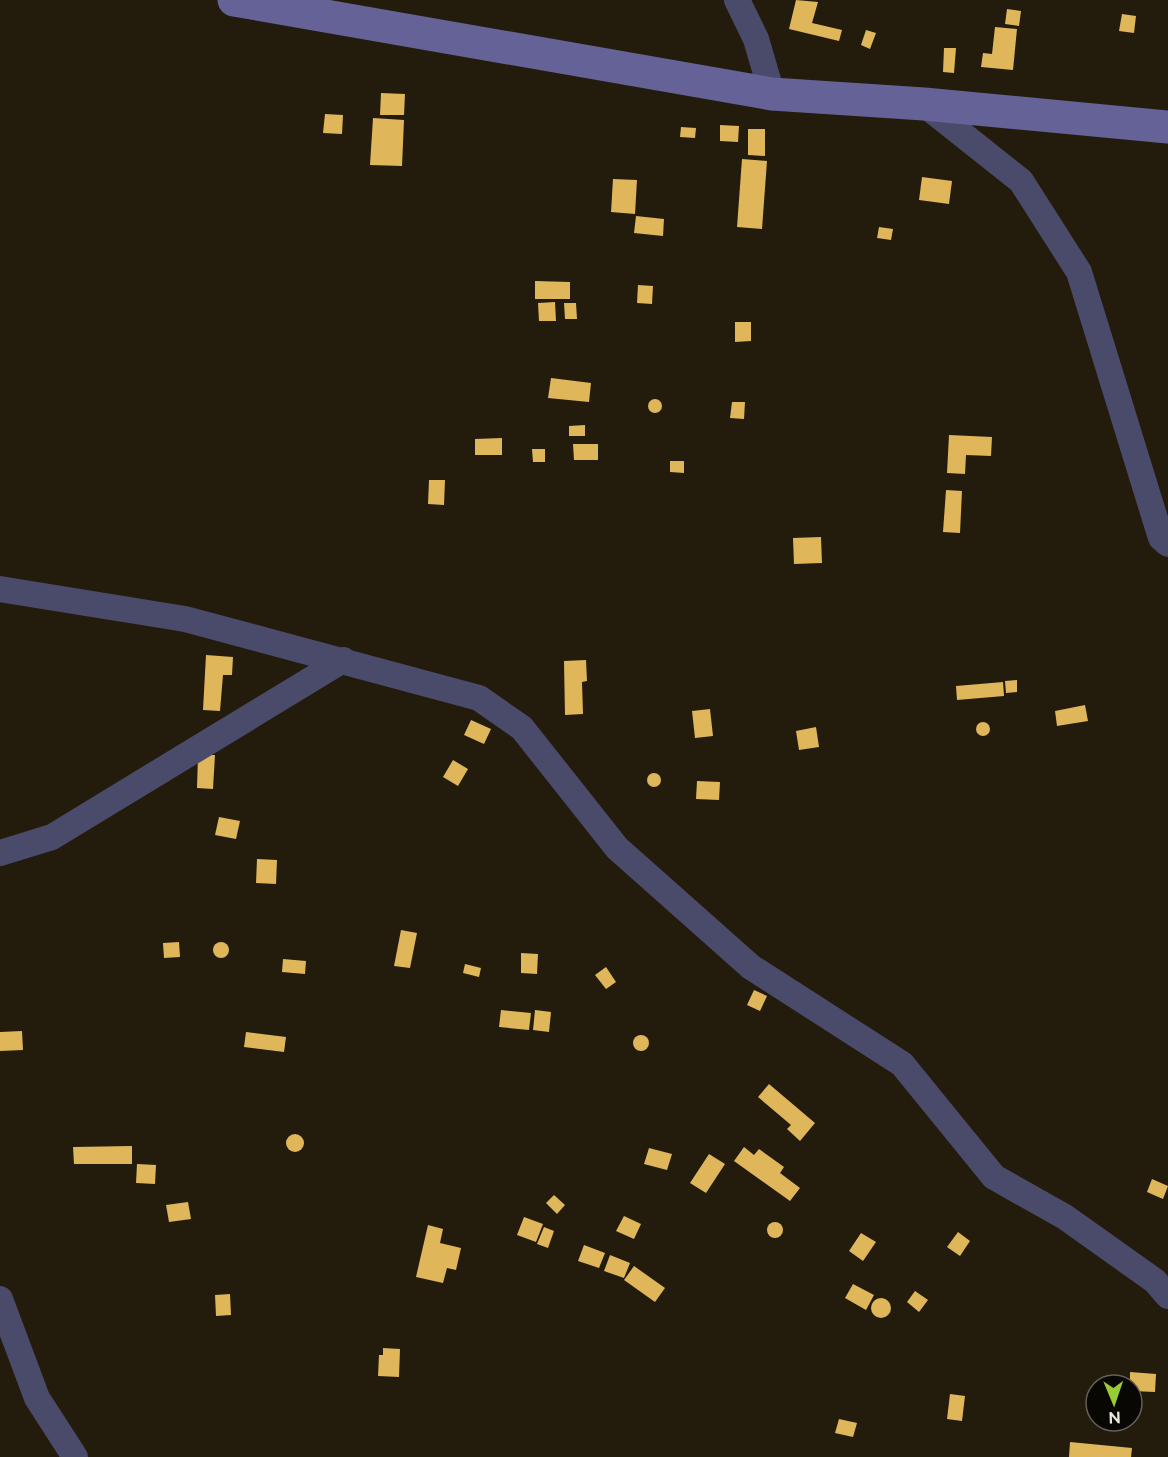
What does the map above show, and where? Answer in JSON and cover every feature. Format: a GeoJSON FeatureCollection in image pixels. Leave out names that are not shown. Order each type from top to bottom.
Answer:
{"type":"FeatureCollection","features":[{"type":"Feature","properties":{"kind":"street"},"geometry":{"type":"LineString","coordinates":[[234,0],[772,94],[924,104],[1168,127]]}},
{"type":"Feature","properties":{"kind":"street"},"geometry":{"type":"LineString","coordinates":[[737,0],[756,39],[772,94]]}},
{"type":"Feature","properties":{"kind":"street"},"geometry":{"type":"LineString","coordinates":[[924,104],[1021,181],[1078,272],[1143,474],[1161,538],[1168,544]]}},
{"type":"Feature","properties":{"kind":"street"},"geometry":{"type":"LineString","coordinates":[[0,589],[185,620],[343,660],[478,698],[522,728],[617,848],[751,968],[902,1064],[994,1178],[1065,1217],[1155,1281],[1168,1296]]}},
{"type":"Feature","properties":{"kind":"street"},"geometry":{"type":"LineString","coordinates":[[0,853],[52,837],[343,660]]}},
{"type":"Feature","properties":{"kind":"street"},"geometry":{"type":"LineString","coordinates":[[0,1299],[37,1398],[75,1457]]}},
{"type":"Feature","properties":{"kind":"building"},"geometry":{"type":"Polygon","coordinates":[[[796,0],[818,2],[812,23],[842,30],[839,41],[789,29],[796,0]]]}},
{"type":"Feature","properties":{"kind":"building"},"geometry":{"type":"Polygon","coordinates":[[[1007,9],[1021,11],[1019,26],[1005,24],[1007,9]]]}},
{"type":"Feature","properties":{"kind":"building"},"geometry":{"type":"Polygon","coordinates":[[[1122,14],[1136,16],[1134,33],[1119,31],[1122,14]]]}},
{"type":"Feature","properties":{"kind":"building"},"geometry":{"type":"Polygon","coordinates":[[[995,27],[1017,29],[1013,70],[981,67],[983,53],[992,54],[995,27]]]}},
{"type":"Feature","properties":{"kind":"building"},"geometry":{"type":"Polygon","coordinates":[[[866,30],[876,33],[870,49],[861,45],[866,30]]]}},
{"type":"Feature","properties":{"kind":"building"},"geometry":{"type":"Polygon","coordinates":[[[944,48],[956,48],[954,73],[943,72],[944,48]]]}},
{"type":"Feature","properties":{"kind":"building"},"geometry":{"type":"Polygon","coordinates":[[[381,93],[405,94],[404,115],[380,115],[381,93]]]}},
{"type":"Feature","properties":{"kind":"building"},"geometry":{"type":"Polygon","coordinates":[[[325,114],[343,115],[342,134],[323,133],[325,114]]]}},
{"type":"Feature","properties":{"kind":"building"},"geometry":{"type":"Polygon","coordinates":[[[373,118],[404,120],[402,166],[370,165],[373,118]]]}},
{"type":"Feature","properties":{"kind":"building"},"geometry":{"type":"Polygon","coordinates":[[[720,125],[739,126],[738,142],[720,141],[720,125]]]}},
{"type":"Feature","properties":{"kind":"building"},"geometry":{"type":"Polygon","coordinates":[[[681,127],[696,128],[695,138],[680,137],[681,127]]]}},
{"type":"Feature","properties":{"kind":"building"},"geometry":{"type":"Polygon","coordinates":[[[748,129],[765,129],[765,156],[748,155],[748,129]]]}},
{"type":"Feature","properties":{"kind":"building"},"geometry":{"type":"Polygon","coordinates":[[[742,159],[767,161],[762,229],[737,227],[742,159]]]}},
{"type":"Feature","properties":{"kind":"building"},"geometry":{"type":"Polygon","coordinates":[[[922,177],[952,181],[949,204],[919,200],[922,177]]]}},
{"type":"Feature","properties":{"kind":"building"},"geometry":{"type":"Polygon","coordinates":[[[613,179],[637,180],[635,214],[611,212],[613,179]]]}},
{"type":"Feature","properties":{"kind":"building"},"geometry":{"type":"Polygon","coordinates":[[[636,216],[664,219],[663,236],[634,233],[636,216]]]}},
{"type":"Feature","properties":{"kind":"building"},"geometry":{"type":"Polygon","coordinates":[[[879,227],[893,229],[891,240],[877,238],[879,227]]]}},
{"type":"Feature","properties":{"kind":"building"},"geometry":{"type":"Polygon","coordinates":[[[535,281],[570,282],[570,299],[535,299],[535,281]]]}},
{"type":"Feature","properties":{"kind":"building"},"geometry":{"type":"Polygon","coordinates":[[[638,285],[653,286],[652,304],[637,303],[638,285]]]}},
{"type":"Feature","properties":{"kind":"building"},"geometry":{"type":"Polygon","coordinates":[[[555,302],[556,321],[539,321],[538,303],[555,302]]]}},
{"type":"Feature","properties":{"kind":"building"},"geometry":{"type":"Polygon","coordinates":[[[564,303],[576,303],[577,319],[565,319],[564,303]]]}},
{"type":"Feature","properties":{"kind":"building"},"geometry":{"type":"Polygon","coordinates":[[[735,322],[751,322],[751,341],[735,342],[735,322]]]}},
{"type":"Feature","properties":{"kind":"building"},"geometry":{"type":"Polygon","coordinates":[[[551,378],[591,383],[589,402],[548,398],[551,378]]]}},
{"type":"Feature","properties":{"kind":"building"},"geometry":{"type":"Polygon","coordinates":[[[652,399],[658,399],[662,406],[658,413],[652,413],[648,409],[648,403],[652,399]]]}},
{"type":"Feature","properties":{"kind":"building"},"geometry":{"type":"Polygon","coordinates":[[[732,402],[745,402],[744,419],[730,418],[732,402]]]}},
{"type":"Feature","properties":{"kind":"building"},"geometry":{"type":"Polygon","coordinates":[[[585,425],[585,436],[569,436],[569,426],[585,425]]]}},
{"type":"Feature","properties":{"kind":"building"},"geometry":{"type":"Polygon","coordinates":[[[949,435],[992,437],[991,456],[966,455],[965,474],[947,473],[949,435]]]}},
{"type":"Feature","properties":{"kind":"building"},"geometry":{"type":"Polygon","coordinates":[[[502,438],[502,455],[475,455],[475,439],[502,438]]]}},
{"type":"Feature","properties":{"kind":"building"},"geometry":{"type":"Polygon","coordinates":[[[573,444],[598,444],[598,460],[574,460],[573,444]]]}},
{"type":"Feature","properties":{"kind":"building"},"geometry":{"type":"Polygon","coordinates":[[[532,449],[545,449],[545,462],[533,462],[532,449]]]}},
{"type":"Feature","properties":{"kind":"building"},"geometry":{"type":"Polygon","coordinates":[[[670,461],[684,461],[684,473],[670,472],[670,461]]]}},
{"type":"Feature","properties":{"kind":"building"},"geometry":{"type":"Polygon","coordinates":[[[429,480],[445,480],[444,505],[428,504],[429,480]]]}},
{"type":"Feature","properties":{"kind":"building"},"geometry":{"type":"Polygon","coordinates":[[[946,490],[962,491],[960,533],[943,532],[946,490]]]}},
{"type":"Feature","properties":{"kind":"building"},"geometry":{"type":"Polygon","coordinates":[[[821,537],[822,563],[794,564],[793,538],[821,537]]]}},
{"type":"Feature","properties":{"kind":"building"},"geometry":{"type":"Polygon","coordinates":[[[206,655],[233,657],[232,675],[223,675],[220,711],[203,710],[206,655]]]}},
{"type":"Feature","properties":{"kind":"building"},"geometry":{"type":"Polygon","coordinates":[[[586,660],[587,681],[582,682],[583,714],[565,715],[564,661],[586,660]]]}},
{"type":"Feature","properties":{"kind":"building"},"geometry":{"type":"Polygon","coordinates":[[[1017,680],[1017,692],[1006,693],[1005,681],[1017,680]]]}},
{"type":"Feature","properties":{"kind":"building"},"geometry":{"type":"Polygon","coordinates":[[[1003,682],[1004,696],[957,700],[956,686],[1003,682]]]}},
{"type":"Feature","properties":{"kind":"building"},"geometry":{"type":"Polygon","coordinates":[[[1085,705],[1088,721],[1057,726],[1055,711],[1085,705]]]}},
{"type":"Feature","properties":{"kind":"building"},"geometry":{"type":"Polygon","coordinates":[[[710,709],[713,736],[695,738],[692,711],[710,709]]]}},
{"type":"Feature","properties":{"kind":"building"},"geometry":{"type":"Polygon","coordinates":[[[471,720],[491,729],[484,744],[464,735],[471,720]]]}},
{"type":"Feature","properties":{"kind":"building"},"geometry":{"type":"Polygon","coordinates":[[[983,722],[988,724],[990,729],[988,734],[983,736],[978,734],[976,729],[978,724],[983,722]]]}},
{"type":"Feature","properties":{"kind":"building"},"geometry":{"type":"Polygon","coordinates":[[[816,727],[819,747],[799,750],[796,731],[816,727]]]}},
{"type":"Feature","properties":{"kind":"building"},"geometry":{"type":"Polygon","coordinates":[[[198,755],[215,755],[213,789],[197,788],[198,755]]]}},
{"type":"Feature","properties":{"kind":"building"},"geometry":{"type":"Polygon","coordinates":[[[453,760],[468,769],[458,786],[443,777],[453,760]]]}},
{"type":"Feature","properties":{"kind":"building"},"geometry":{"type":"Polygon","coordinates":[[[651,773],[657,773],[661,780],[657,787],[651,787],[647,783],[647,777],[651,773]]]}},
{"type":"Feature","properties":{"kind":"building"},"geometry":{"type":"Polygon","coordinates":[[[697,781],[720,782],[719,800],[696,799],[697,781]]]}},
{"type":"Feature","properties":{"kind":"building"},"geometry":{"type":"Polygon","coordinates":[[[219,817],[240,821],[236,839],[215,835],[219,817]]]}},
{"type":"Feature","properties":{"kind":"building"},"geometry":{"type":"Polygon","coordinates":[[[257,859],[277,860],[276,884],[256,883],[257,859]]]}},
{"type":"Feature","properties":{"kind":"building"},"geometry":{"type":"Polygon","coordinates":[[[401,930],[417,933],[410,968],[394,966],[401,930]]]}},
{"type":"Feature","properties":{"kind":"building"},"geometry":{"type":"Polygon","coordinates":[[[179,942],[180,957],[164,958],[163,943],[179,942]]]}},
{"type":"Feature","properties":{"kind":"building"},"geometry":{"type":"Polygon","coordinates":[[[218,942],[224,942],[229,950],[227,956],[218,958],[213,953],[213,947],[218,942]]]}},
{"type":"Feature","properties":{"kind":"building"},"geometry":{"type":"Polygon","coordinates":[[[521,953],[538,954],[537,974],[521,973],[521,953]]]}},
{"type":"Feature","properties":{"kind":"building"},"geometry":{"type":"Polygon","coordinates":[[[283,959],[306,961],[305,974],[282,972],[283,959]]]}},
{"type":"Feature","properties":{"kind":"building"},"geometry":{"type":"Polygon","coordinates":[[[465,964],[481,968],[479,977],[463,973],[465,964]]]}},
{"type":"Feature","properties":{"kind":"building"},"geometry":{"type":"Polygon","coordinates":[[[606,967],[616,982],[606,989],[595,975],[606,967]]]}},
{"type":"Feature","properties":{"kind":"building"},"geometry":{"type":"Polygon","coordinates":[[[754,990],[767,996],[760,1011],[747,1005],[754,990]]]}},
{"type":"Feature","properties":{"kind":"building"},"geometry":{"type":"Polygon","coordinates":[[[501,1010],[531,1013],[529,1030],[499,1027],[501,1010]]]}},
{"type":"Feature","properties":{"kind":"building"},"geometry":{"type":"Polygon","coordinates":[[[535,1010],[551,1012],[549,1032],[533,1030],[535,1010]]]}},
{"type":"Feature","properties":{"kind":"building"},"geometry":{"type":"Polygon","coordinates":[[[22,1031],[23,1050],[0,1051],[0,1032],[22,1031]]]}},
{"type":"Feature","properties":{"kind":"building"},"geometry":{"type":"Polygon","coordinates":[[[246,1032],[286,1037],[284,1052],[244,1047],[246,1032]]]}},
{"type":"Feature","properties":{"kind":"building"},"geometry":{"type":"Polygon","coordinates":[[[641,1035],[647,1037],[649,1043],[647,1049],[641,1051],[635,1049],[633,1043],[635,1037],[641,1035]]]}},
{"type":"Feature","properties":{"kind":"building"},"geometry":{"type":"Polygon","coordinates":[[[769,1084],[815,1123],[800,1141],[787,1129],[791,1125],[758,1097],[769,1084]]]}},
{"type":"Feature","properties":{"kind":"building"},"geometry":{"type":"Polygon","coordinates":[[[295,1134],[301,1137],[304,1143],[301,1149],[295,1152],[289,1149],[286,1143],[289,1137],[295,1134]]]}},
{"type":"Feature","properties":{"kind":"building"},"geometry":{"type":"Polygon","coordinates":[[[132,1146],[132,1164],[74,1164],[73,1147],[132,1146]]]}},
{"type":"Feature","properties":{"kind":"building"},"geometry":{"type":"Polygon","coordinates":[[[744,1147],[754,1155],[759,1149],[784,1167],[780,1173],[800,1188],[790,1201],[734,1161],[744,1147]]]}},
{"type":"Feature","properties":{"kind":"building"},"geometry":{"type":"Polygon","coordinates":[[[649,1148],[672,1154],[667,1170],[644,1164],[649,1148]]]}},
{"type":"Feature","properties":{"kind":"building"},"geometry":{"type":"Polygon","coordinates":[[[709,1154],[725,1164],[706,1193],[690,1183],[709,1154]]]}},
{"type":"Feature","properties":{"kind":"building"},"geometry":{"type":"Polygon","coordinates":[[[137,1164],[156,1165],[155,1184],[136,1183],[137,1164]]]}},
{"type":"Feature","properties":{"kind":"building"},"geometry":{"type":"Polygon","coordinates":[[[1152,1179],[1168,1186],[1163,1199],[1147,1192],[1152,1179]]]}},
{"type":"Feature","properties":{"kind":"building"},"geometry":{"type":"Polygon","coordinates":[[[554,1195],[565,1205],[557,1214],[546,1203],[554,1195]]]}},
{"type":"Feature","properties":{"kind":"building"},"geometry":{"type":"Polygon","coordinates":[[[188,1202],[191,1219],[169,1222],[166,1205],[188,1202]]]}},
{"type":"Feature","properties":{"kind":"building"},"geometry":{"type":"Polygon","coordinates":[[[624,1216],[641,1224],[634,1239],[616,1231],[624,1216]]]}},
{"type":"Feature","properties":{"kind":"building"},"geometry":{"type":"Polygon","coordinates":[[[524,1217],[543,1224],[536,1242],[517,1235],[524,1217]]]}},
{"type":"Feature","properties":{"kind":"building"},"geometry":{"type":"Polygon","coordinates":[[[775,1222],[783,1230],[775,1238],[767,1230],[775,1222]]]}},
{"type":"Feature","properties":{"kind":"building"},"geometry":{"type":"Polygon","coordinates":[[[428,1225],[443,1229],[440,1243],[461,1248],[456,1270],[447,1268],[443,1283],[416,1277],[428,1225]]]}},
{"type":"Feature","properties":{"kind":"building"},"geometry":{"type":"Polygon","coordinates":[[[544,1227],[554,1231],[548,1248],[537,1244],[544,1227]]]}},
{"type":"Feature","properties":{"kind":"building"},"geometry":{"type":"Polygon","coordinates":[[[958,1232],[970,1241],[960,1256],[947,1247],[958,1232]]]}},
{"type":"Feature","properties":{"kind":"building"},"geometry":{"type":"Polygon","coordinates":[[[861,1233],[876,1242],[863,1261],[849,1251],[861,1233]]]}},
{"type":"Feature","properties":{"kind":"building"},"geometry":{"type":"Polygon","coordinates":[[[584,1245],[605,1253],[599,1268],[578,1261],[584,1245]]]}},
{"type":"Feature","properties":{"kind":"building"},"geometry":{"type":"Polygon","coordinates":[[[610,1255],[630,1263],[624,1278],[604,1271],[610,1255]]]}},
{"type":"Feature","properties":{"kind":"building"},"geometry":{"type":"Polygon","coordinates":[[[634,1266],[665,1288],[655,1302],[624,1280],[634,1266]]]}},
{"type":"Feature","properties":{"kind":"building"},"geometry":{"type":"Polygon","coordinates":[[[853,1284],[874,1295],[866,1310],[845,1298],[853,1284]]]}},
{"type":"Feature","properties":{"kind":"building"},"geometry":{"type":"Polygon","coordinates":[[[915,1291],[928,1300],[919,1312],[907,1302],[915,1291]]]}},
{"type":"Feature","properties":{"kind":"building"},"geometry":{"type":"Polygon","coordinates":[[[230,1294],[231,1315],[216,1316],[215,1295],[230,1294]]]}},
{"type":"Feature","properties":{"kind":"building"},"geometry":{"type":"Polygon","coordinates":[[[881,1298],[888,1301],[891,1308],[888,1315],[881,1318],[874,1315],[871,1308],[874,1301],[881,1298]]]}},
{"type":"Feature","properties":{"kind":"building"},"geometry":{"type":"Polygon","coordinates":[[[383,1348],[400,1349],[399,1377],[378,1376],[379,1355],[383,1355],[383,1348]]]}},
{"type":"Feature","properties":{"kind":"building"},"geometry":{"type":"Polygon","coordinates":[[[1144,1373],[1156,1374],[1155,1392],[1144,1392],[1144,1373]]]}},
{"type":"Feature","properties":{"kind":"building"},"geometry":{"type":"Polygon","coordinates":[[[950,1394],[965,1396],[962,1421],[947,1419],[950,1394]]]}},
{"type":"Feature","properties":{"kind":"building"},"geometry":{"type":"Polygon","coordinates":[[[839,1419],[857,1423],[853,1437],[835,1433],[839,1419]]]}},
{"type":"Feature","properties":{"kind":"building"},"geometry":{"type":"Polygon","coordinates":[[[1070,1442],[1132,1448],[1131,1457],[1069,1457],[1070,1442]]]}}]}
